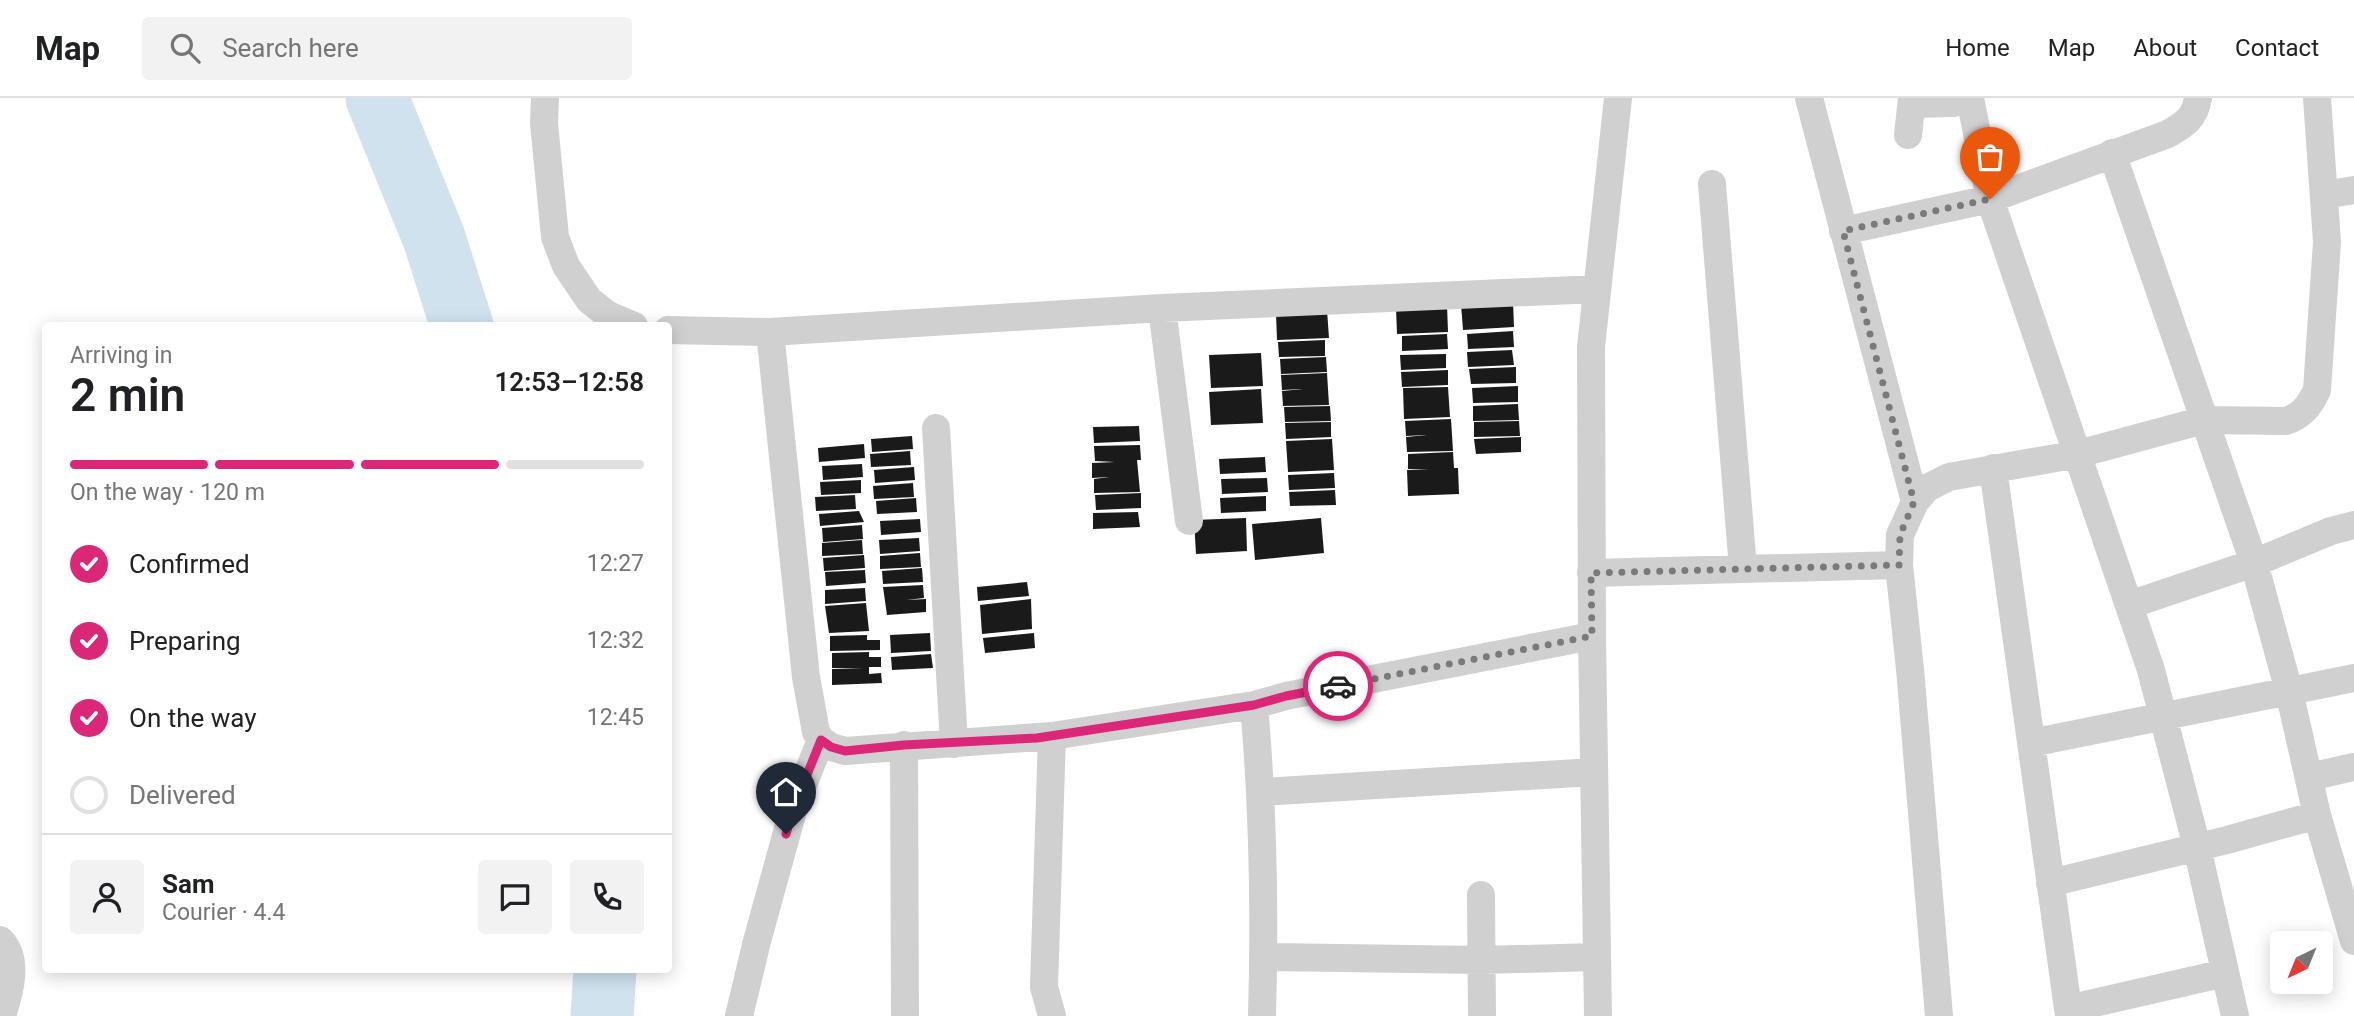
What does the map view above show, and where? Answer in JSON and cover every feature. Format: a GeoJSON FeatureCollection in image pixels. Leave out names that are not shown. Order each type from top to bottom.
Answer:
{"type":"FeatureCollection","features":[{"type":"Feature","properties":{"kind":"street"},"geometry":{"type":"LineString","coordinates":[[545,98],[544,123],[555,237],[566,266],[589,300],[608,315],[625,322]]}},
{"type":"Feature","properties":{"kind":"street"},"geometry":{"type":"LineString","coordinates":[[1598,1016],[1591,573],[1591,348],[1618,98]]}},
{"type":"Feature","properties":{"kind":"street"},"geometry":{"type":"LineString","coordinates":[[1810,98],[1914,502]]}},
{"type":"Feature","properties":{"kind":"street"},"geometry":{"type":"LineString","coordinates":[[1908,135],[1912,101],[1954,103],[1970,98],[1990,199],[2151,670],[2197,847],[2235,1016]]}},
{"type":"Feature","properties":{"kind":"street"},"geometry":{"type":"LineString","coordinates":[[1843,231],[1990,199],[2168,134],[2187,123],[2195,113],[2198,98]]}},
{"type":"Feature","properties":{"kind":"street"},"geometry":{"type":"LineString","coordinates":[[1939,1016],[1899,565],[1900,535],[1914,502],[1927,488],[1949,477],[2078,454],[2204,420],[2286,421],[2297,417],[2310,404],[2317,390],[2327,242],[2317,98]]}},
{"type":"Feature","properties":{"kind":"street"},"geometry":{"type":"LineString","coordinates":[[2112,153],[2254,564],[2289,691],[2317,816],[2354,941]]}},
{"type":"Feature","properties":{"kind":"street"},"geometry":{"type":"LineString","coordinates":[[1712,184],[1742,569]]}},
{"type":"Feature","properties":{"kind":"street"},"geometry":{"type":"LineString","coordinates":[[2324,195],[2354,190]]}},
{"type":"Feature","properties":{"kind":"street"},"geometry":{"type":"LineString","coordinates":[[672,330],[770,332],[1162,309],[1597,289]]}},
{"type":"Feature","properties":{"kind":"street"},"geometry":{"type":"LineString","coordinates":[[1162,309],[1189,521]]}},
{"type":"Feature","properties":{"kind":"street"},"geometry":{"type":"LineString","coordinates":[[770,332],[806,677],[816,732],[821,740],[831,747],[845,751],[1052,736],[1254,705],[1286,696],[1592,636]]}},
{"type":"Feature","properties":{"kind":"street"},"geometry":{"type":"LineString","coordinates":[[936,428],[954,744]]}},
{"type":"Feature","properties":{"kind":"street"},"geometry":{"type":"LineString","coordinates":[[1993,468],[2068,1012],[2225,973]]}},
{"type":"Feature","properties":{"kind":"street"},"geometry":{"type":"LineString","coordinates":[[2129,605],[2254,564],[2331,531],[2354,525]]}},
{"type":"Feature","properties":{"kind":"street"},"geometry":{"type":"LineString","coordinates":[[1591,573],[1899,565]]}},
{"type":"Feature","properties":{"kind":"street"},"geometry":{"type":"LineString","coordinates":[[2031,743],[2354,678]]}},
{"type":"Feature","properties":{"kind":"street"},"geometry":{"type":"LineString","coordinates":[[1254,705],[1260,792],[1264,957],[1262,1016]]}},
{"type":"Feature","properties":{"kind":"street"},"geometry":{"type":"LineString","coordinates":[[1052,736],[1044,986],[1052,1016]]}},
{"type":"Feature","properties":{"kind":"street"},"geometry":{"type":"LineString","coordinates":[[739,1016],[794,807],[821,740]]}},
{"type":"Feature","properties":{"kind":"street"},"geometry":{"type":"LineString","coordinates":[[904,745],[905,1016]]}},
{"type":"Feature","properties":{"kind":"street"},"geometry":{"type":"LineString","coordinates":[[2309,777],[2354,767]]}},
{"type":"Feature","properties":{"kind":"street"},"geometry":{"type":"LineString","coordinates":[[1260,792],[1594,772]]}},
{"type":"Feature","properties":{"kind":"street"},"geometry":{"type":"LineString","coordinates":[[2050,883],[2317,816]]}},
{"type":"Feature","properties":{"kind":"street"},"geometry":{"type":"LineString","coordinates":[[1481,895],[1482,1016]]}},
{"type":"Feature","properties":{"kind":"street"},"geometry":{"type":"LineString","coordinates":[[0,940],[4,944],[12,974],[2,1016]]}},
{"type":"Feature","properties":{"kind":"street"},"geometry":{"type":"LineString","coordinates":[[1264,957],[1481,960],[1597,957]]}},
{"type":"Feature","properties":{"kind":"building"},"geometry":{"type":"Polygon","coordinates":[[[1513,301],[1514,327],[1463,330],[1461,304],[1513,301]]]}},
{"type":"Feature","properties":{"kind":"building"},"geometry":{"type":"Polygon","coordinates":[[[1447,305],[1448,332],[1397,334],[1396,308],[1447,305]]]}},
{"type":"Feature","properties":{"kind":"building"},"geometry":{"type":"Polygon","coordinates":[[[1327,310],[1329,338],[1277,340],[1276,314],[1327,310]]]}},
{"type":"Feature","properties":{"kind":"building"},"geometry":{"type":"Polygon","coordinates":[[[1513,331],[1514,347],[1468,349],[1467,334],[1513,331]]]}},
{"type":"Feature","properties":{"kind":"building"},"geometry":{"type":"Polygon","coordinates":[[[1447,334],[1448,349],[1402,351],[1402,336],[1447,334]]]}},
{"type":"Feature","properties":{"kind":"building"},"geometry":{"type":"Polygon","coordinates":[[[1325,340],[1325,356],[1279,357],[1278,342],[1325,340]]]}},
{"type":"Feature","properties":{"kind":"building"},"geometry":{"type":"Polygon","coordinates":[[[1512,350],[1514,365],[1468,367],[1467,352],[1512,350]]]}},
{"type":"Feature","properties":{"kind":"building"},"geometry":{"type":"Polygon","coordinates":[[[1261,353],[1263,386],[1211,388],[1209,355],[1261,353]]]}},
{"type":"Feature","properties":{"kind":"building"},"geometry":{"type":"Polygon","coordinates":[[[1446,354],[1446,368],[1401,370],[1400,355],[1446,354]]]}},
{"type":"Feature","properties":{"kind":"building"},"geometry":{"type":"Polygon","coordinates":[[[1326,357],[1327,372],[1281,374],[1280,359],[1326,357]]]}},
{"type":"Feature","properties":{"kind":"building"},"geometry":{"type":"Polygon","coordinates":[[[1516,367],[1516,383],[1471,384],[1469,369],[1516,367]]]}},
{"type":"Feature","properties":{"kind":"building"},"geometry":{"type":"Polygon","coordinates":[[[1448,370],[1448,385],[1402,387],[1401,372],[1448,370]]]}},
{"type":"Feature","properties":{"kind":"building"},"geometry":{"type":"Polygon","coordinates":[[[1327,373],[1329,405],[1283,406],[1282,391],[1303,389],[1282,390],[1281,375],[1327,373]]]}},
{"type":"Feature","properties":{"kind":"building"},"geometry":{"type":"Polygon","coordinates":[[[1518,386],[1518,402],[1473,403],[1472,388],[1518,386]]]}},
{"type":"Feature","properties":{"kind":"building"},"geometry":{"type":"Polygon","coordinates":[[[1448,387],[1450,417],[1404,419],[1403,388],[1448,387]]]}},
{"type":"Feature","properties":{"kind":"building"},"geometry":{"type":"Polygon","coordinates":[[[1261,389],[1263,423],[1211,425],[1209,392],[1261,389]]]}},
{"type":"Feature","properties":{"kind":"building"},"geometry":{"type":"Polygon","coordinates":[[[1518,404],[1519,420],[1473,421],[1473,406],[1518,404]]]}},
{"type":"Feature","properties":{"kind":"building"},"geometry":{"type":"Polygon","coordinates":[[[1330,406],[1331,421],[1285,422],[1284,407],[1330,406]]]}},
{"type":"Feature","properties":{"kind":"building"},"geometry":{"type":"Polygon","coordinates":[[[1451,419],[1453,451],[1407,452],[1406,437],[1427,435],[1406,436],[1405,421],[1451,419]]]}},
{"type":"Feature","properties":{"kind":"building"},"geometry":{"type":"Polygon","coordinates":[[[1519,421],[1520,436],[1474,437],[1474,422],[1519,421]]]}},
{"type":"Feature","properties":{"kind":"building"},"geometry":{"type":"Polygon","coordinates":[[[1331,422],[1331,437],[1286,439],[1285,423],[1331,422]]]}},
{"type":"Feature","properties":{"kind":"building"},"geometry":{"type":"Polygon","coordinates":[[[1139,426],[1140,441],[1094,443],[1093,427],[1139,426]]]}},
{"type":"Feature","properties":{"kind":"building"},"geometry":{"type":"Polygon","coordinates":[[[912,436],[913,449],[872,452],[871,439],[912,436]]]}},
{"type":"Feature","properties":{"kind":"building"},"geometry":{"type":"Polygon","coordinates":[[[1521,437],[1521,452],[1476,454],[1474,439],[1521,437]]]}},
{"type":"Feature","properties":{"kind":"building"},"geometry":{"type":"Polygon","coordinates":[[[1332,439],[1334,470],[1288,472],[1286,441],[1332,439]]]}},
{"type":"Feature","properties":{"kind":"building"},"geometry":{"type":"Polygon","coordinates":[[[864,444],[865,458],[819,462],[818,448],[864,444]]]}},
{"type":"Feature","properties":{"kind":"building"},"geometry":{"type":"Polygon","coordinates":[[[1140,445],[1141,460],[1137,460],[1140,492],[1094,493],[1094,479],[1109,477],[1092,478],[1092,463],[1115,462],[1095,461],[1094,446],[1140,445]]]}},
{"type":"Feature","properties":{"kind":"building"},"geometry":{"type":"Polygon","coordinates":[[[910,451],[911,465],[871,467],[870,454],[910,451]]]}},
{"type":"Feature","properties":{"kind":"building"},"geometry":{"type":"Polygon","coordinates":[[[1453,452],[1454,468],[1458,468],[1459,494],[1408,496],[1407,470],[1429,469],[1408,469],[1408,454],[1453,452]]]}},
{"type":"Feature","properties":{"kind":"building"},"geometry":{"type":"Polygon","coordinates":[[[1265,457],[1266,472],[1220,474],[1219,459],[1265,457]]]}},
{"type":"Feature","properties":{"kind":"building"},"geometry":{"type":"Polygon","coordinates":[[[862,464],[863,477],[823,480],[822,466],[862,464]]]}},
{"type":"Feature","properties":{"kind":"building"},"geometry":{"type":"Polygon","coordinates":[[[914,467],[915,480],[875,483],[874,470],[914,467]]]}},
{"type":"Feature","properties":{"kind":"building"},"geometry":{"type":"Polygon","coordinates":[[[1334,473],[1335,488],[1289,490],[1288,475],[1334,473]]]}},
{"type":"Feature","properties":{"kind":"building"},"geometry":{"type":"Polygon","coordinates":[[[1267,478],[1268,492],[1222,494],[1221,479],[1267,478]]]}},
{"type":"Feature","properties":{"kind":"building"},"geometry":{"type":"Polygon","coordinates":[[[861,480],[861,493],[821,495],[820,482],[861,480]]]}},
{"type":"Feature","properties":{"kind":"building"},"geometry":{"type":"Polygon","coordinates":[[[913,483],[914,497],[874,499],[873,486],[913,483]]]}},
{"type":"Feature","properties":{"kind":"building"},"geometry":{"type":"Polygon","coordinates":[[[1335,490],[1336,505],[1290,506],[1289,492],[1335,490]]]}},
{"type":"Feature","properties":{"kind":"building"},"geometry":{"type":"Polygon","coordinates":[[[1141,493],[1141,508],[1096,510],[1095,495],[1141,493]]]}},
{"type":"Feature","properties":{"kind":"building"},"geometry":{"type":"Polygon","coordinates":[[[855,495],[856,509],[816,511],[815,497],[855,495]]]}},
{"type":"Feature","properties":{"kind":"building"},"geometry":{"type":"Polygon","coordinates":[[[1266,496],[1266,511],[1221,513],[1220,498],[1266,496]]]}},
{"type":"Feature","properties":{"kind":"building"},"geometry":{"type":"Polygon","coordinates":[[[916,498],[917,512],[877,514],[876,501],[916,498]]]}},
{"type":"Feature","properties":{"kind":"building"},"geometry":{"type":"Polygon","coordinates":[[[859,511],[864,522],[820,526],[819,514],[859,511]]]}},
{"type":"Feature","properties":{"kind":"building"},"geometry":{"type":"Polygon","coordinates":[[[1138,512],[1140,527],[1093,529],[1093,513],[1138,512]]]}},
{"type":"Feature","properties":{"kind":"building"},"geometry":{"type":"Polygon","coordinates":[[[1246,518],[1247,551],[1196,554],[1194,520],[1246,518]]]}},
{"type":"Feature","properties":{"kind":"building"},"geometry":{"type":"Polygon","coordinates":[[[1321,518],[1324,553],[1255,560],[1252,524],[1321,518]]]}},
{"type":"Feature","properties":{"kind":"building"},"geometry":{"type":"Polygon","coordinates":[[[920,519],[921,532],[881,535],[880,521],[920,519]]]}},
{"type":"Feature","properties":{"kind":"building"},"geometry":{"type":"Polygon","coordinates":[[[862,525],[863,539],[823,542],[822,528],[862,525]]]}},
{"type":"Feature","properties":{"kind":"building"},"geometry":{"type":"Polygon","coordinates":[[[919,538],[920,551],[880,554],[879,540],[919,538]]]}},
{"type":"Feature","properties":{"kind":"building"},"geometry":{"type":"Polygon","coordinates":[[[862,540],[863,554],[822,556],[822,543],[862,540]]]}},
{"type":"Feature","properties":{"kind":"building"},"geometry":{"type":"Polygon","coordinates":[[[920,553],[921,567],[880,569],[880,556],[920,553]]]}},
{"type":"Feature","properties":{"kind":"building"},"geometry":{"type":"Polygon","coordinates":[[[864,555],[865,568],[824,571],[823,558],[864,555]]]}},
{"type":"Feature","properties":{"kind":"building"},"geometry":{"type":"Polygon","coordinates":[[[922,568],[923,582],[883,584],[882,571],[922,568]]]}},
{"type":"Feature","properties":{"kind":"building"},"geometry":{"type":"Polygon","coordinates":[[[865,570],[866,583],[826,586],[825,572],[865,570]]]}},
{"type":"Feature","properties":{"kind":"building"},"geometry":{"type":"Polygon","coordinates":[[[1027,582],[1029,596],[978,601],[977,587],[1027,582]]]}},
{"type":"Feature","properties":{"kind":"building"},"geometry":{"type":"Polygon","coordinates":[[[923,585],[924,598],[906,600],[926,599],[926,612],[887,615],[883,587],[923,585]]]}},
{"type":"Feature","properties":{"kind":"building"},"geometry":{"type":"Polygon","coordinates":[[[865,588],[866,601],[825,604],[825,590],[865,588]]]}},
{"type":"Feature","properties":{"kind":"building"},"geometry":{"type":"Polygon","coordinates":[[[1031,599],[1032,629],[982,634],[980,605],[1031,599]]]}},
{"type":"Feature","properties":{"kind":"building"},"geometry":{"type":"Polygon","coordinates":[[[866,603],[869,631],[829,633],[825,606],[866,603]]]}},
{"type":"Feature","properties":{"kind":"building"},"geometry":{"type":"Polygon","coordinates":[[[930,633],[931,651],[891,653],[890,635],[930,633]]]}},
{"type":"Feature","properties":{"kind":"building"},"geometry":{"type":"Polygon","coordinates":[[[1034,633],[1035,648],[985,653],[983,638],[1034,633]]]}},
{"type":"Feature","properties":{"kind":"building"},"geometry":{"type":"Polygon","coordinates":[[[867,635],[867,640],[880,640],[880,650],[830,651],[830,636],[867,635]]]}},
{"type":"Feature","properties":{"kind":"building"},"geometry":{"type":"Polygon","coordinates":[[[869,652],[869,657],[881,657],[881,667],[869,667],[869,674],[881,673],[882,683],[832,685],[832,669],[863,668],[832,668],[832,653],[869,652]]]}},
{"type":"Feature","properties":{"kind":"building"},"geometry":{"type":"Polygon","coordinates":[[[931,654],[933,668],[892,670],[891,657],[931,654]]]}},
{"type":"Feature","properties":{"kind":"waterway"},"geometry":{"type":"LineString","coordinates":[[377,98],[434,238],[461,322]]}},
{"type":"Feature","properties":{"kind":"waterway"},"geometry":{"type":"LineString","coordinates":[[602,1016],[605,973]]}},
{"type":"Feature","properties":{"kind":"way so far"},"geometry":{"type":"LineString","coordinates":[[1338,686],[1592,636],[1591,573],[1899,565],[1900,535],[1914,502],[1843,231],[1990,199]]}},
{"type":"Feature","properties":{"kind":"route"},"geometry":{"type":"LineString","coordinates":[[786,834],[821,740],[831,747],[845,751],[1037,738],[1254,705],[1338,686]]}}]}
